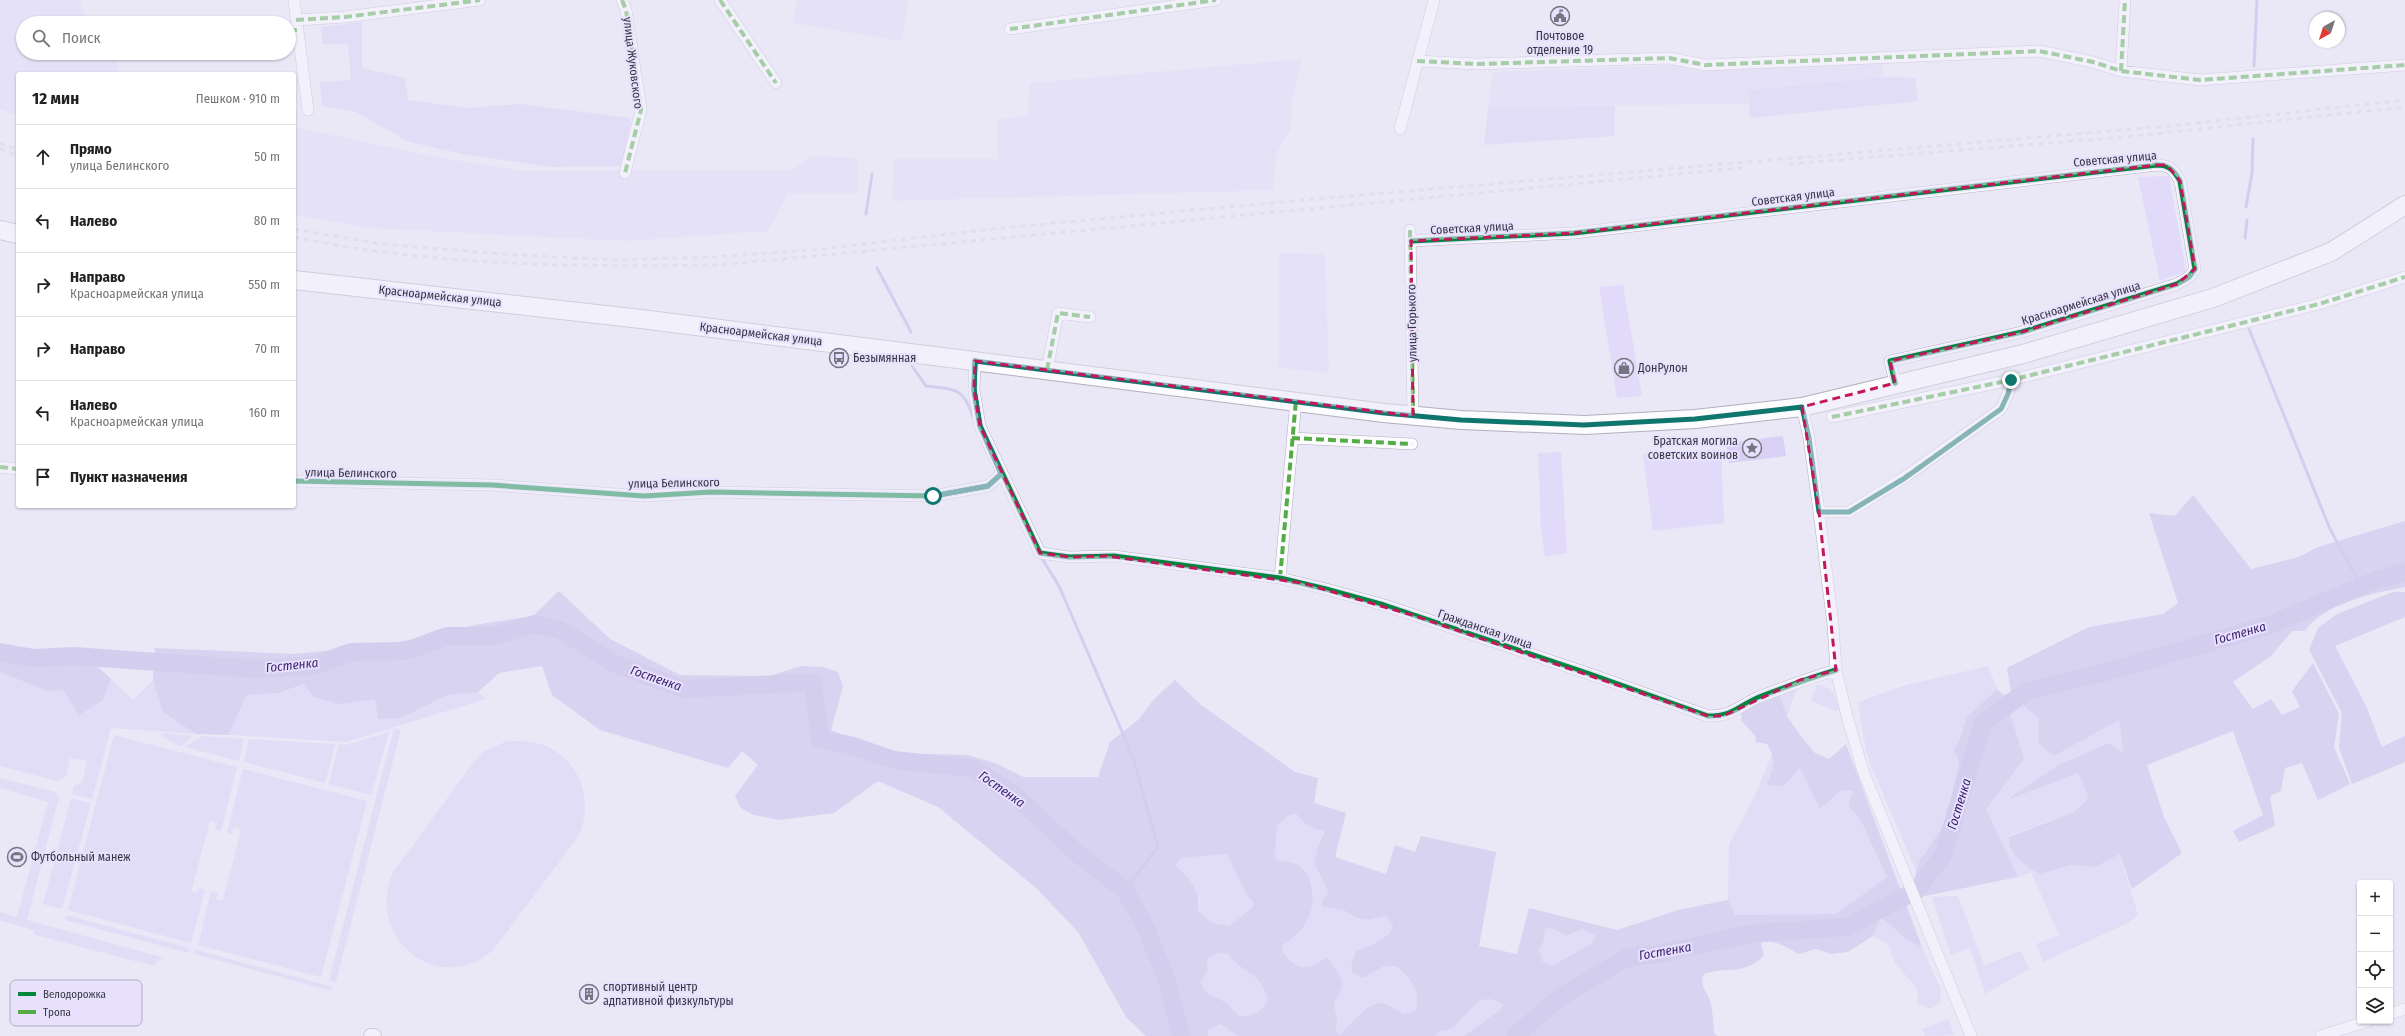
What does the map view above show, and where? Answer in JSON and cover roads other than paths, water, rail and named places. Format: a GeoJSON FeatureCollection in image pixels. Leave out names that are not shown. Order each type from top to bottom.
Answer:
{"type":"FeatureCollection","features":[{"type":"Feature","properties":{"kind":"main road","name":"Красноармейская улица"},"geometry":{"type":"LineString","coordinates":[[2283,271],[2354,233],[2405,196]]}},
{"type":"Feature","properties":{"kind":"main road","name":"Красноармейская улица"},"geometry":{"type":"LineString","coordinates":[[296,280],[641,319],[1296,400],[1413,416],[1584,425],[1695,419],[1802,407],[1895,383],[2023,354],[2213,298],[2283,271],[2331,252],[2405,205]]}},
{"type":"Feature","properties":{"kind":"main road"},"geometry":{"type":"LineString","coordinates":[[0,230],[16,234]]}},
{"type":"Feature","properties":{"kind":"street"},"geometry":{"type":"LineString","coordinates":[[294,0],[294,16]]}},
{"type":"Feature","properties":{"kind":"street"},"geometry":{"type":"LineString","coordinates":[[296,27],[345,17],[480,0]]}},
{"type":"Feature","properties":{"kind":"street","name":"улица Жуковского"},"geometry":{"type":"LineString","coordinates":[[622,0],[626,10],[640,110],[625,173]]}},
{"type":"Feature","properties":{"kind":"street"},"geometry":{"type":"LineString","coordinates":[[720,0],[776,83]]}},
{"type":"Feature","properties":{"kind":"street"},"geometry":{"type":"LineString","coordinates":[[1010,29],[1216,0]]}},
{"type":"Feature","properties":{"kind":"street"},"geometry":{"type":"LineString","coordinates":[[1400,129],[1434,0]]}},
{"type":"Feature","properties":{"kind":"street"},"geometry":{"type":"LineString","coordinates":[[2121,71],[2125,0]]}},
{"type":"Feature","properties":{"kind":"street"},"geometry":{"type":"LineString","coordinates":[[296,39],[308,110]]}},
{"type":"Feature","properties":{"kind":"street"},"geometry":{"type":"LineString","coordinates":[[1417,61],[1477,64],[1669,58],[1705,65],[2039,51],[2093,62],[2121,71],[2200,80],[2405,65]]}},
{"type":"Feature","properties":{"kind":"street","name":"Советская улица"},"geometry":{"type":"LineString","coordinates":[[1411,236],[1574,233],[2157,165],[2167,165],[2175,172]]}},
{"type":"Feature","properties":{"kind":"street","name":"Красноармейская улица"},"geometry":{"type":"LineString","coordinates":[[1895,383],[1890,361],[2022,332],[2177,284],[2189,277],[2195,269],[2180,181],[2175,172]]}},
{"type":"Feature","properties":{"kind":"street","name":"улица Горького"},"geometry":{"type":"LineString","coordinates":[[1411,236],[1413,416]]}},
{"type":"Feature","properties":{"kind":"street"},"geometry":{"type":"LineString","coordinates":[[1832,417],[2011,380],[2319,304],[2405,276]]}},
{"type":"Feature","properties":{"kind":"street"},"geometry":{"type":"LineString","coordinates":[[1047,370],[1058,313],[1090,318]]}},
{"type":"Feature","properties":{"kind":"street"},"geometry":{"type":"LineString","coordinates":[[975,361],[974,390],[980,426],[1001,474]]}},
{"type":"Feature","properties":{"kind":"street"},"geometry":{"type":"LineString","coordinates":[[1819,512],[1849,512],[1905,478],[2001,409],[2008,394],[2011,380]]}},
{"type":"Feature","properties":{"kind":"street"},"geometry":{"type":"LineString","coordinates":[[1280,578],[1296,400]]}},
{"type":"Feature","properties":{"kind":"street"},"geometry":{"type":"LineString","coordinates":[[1802,407],[1809,438],[1819,512],[1833,625],[1836,670],[1863,771],[1971,1036]]}},
{"type":"Feature","properties":{"kind":"street"},"geometry":{"type":"LineString","coordinates":[[1292,438],[1412,444]]}},
{"type":"Feature","properties":{"kind":"street"},"geometry":{"type":"LineString","coordinates":[[0,467],[16,469]]}},
{"type":"Feature","properties":{"kind":"street","name":"улица Белинского"},"geometry":{"type":"LineString","coordinates":[[296,482],[492,485],[644,496],[711,492],[933,496],[988,486],[1001,474]]}},
{"type":"Feature","properties":{"kind":"street","name":"Гражданская улица"},"geometry":{"type":"LineString","coordinates":[[1001,474],[1040,553],[1069,557],[1114,556],[1280,578],[1384,605],[1590,674],[1708,716],[1723,716],[1735,712],[1746,703],[1800,680],[1836,670]]}},
{"type":"Feature","properties":{"kind":"street"},"geometry":{"type":"LineString","coordinates":[[2393,1013],[2405,1009]]}},
{"type":"Feature","properties":{"kind":"street"},"geometry":{"type":"LineString","coordinates":[[2321,1036],[2359,1024]]}},
{"type":"Feature","properties":{"kind":"waterway"},"geometry":{"type":"LineString","coordinates":[[2254,66],[2257,0]]}},
{"type":"Feature","properties":{"kind":"waterway"},"geometry":{"type":"LineString","coordinates":[[2246,207],[2252,173],[2253,139]]}},
{"type":"Feature","properties":{"kind":"waterway"},"geometry":{"type":"LineString","coordinates":[[866,214],[872,174]]}},
{"type":"Feature","properties":{"kind":"waterway"},"geometry":{"type":"LineString","coordinates":[[2245,238],[2247,220]]}},
{"type":"Feature","properties":{"kind":"waterway"},"geometry":{"type":"LineString","coordinates":[[877,268],[911,332]]}},
{"type":"Feature","properties":{"kind":"waterway"},"geometry":{"type":"LineString","coordinates":[[2249,329],[2330,529],[2361,586]]}},
{"type":"Feature","properties":{"kind":"waterway"},"geometry":{"type":"LineString","coordinates":[[912,366],[926,386],[957,391],[966,400],[973,417]]}},
{"type":"Feature","properties":{"kind":"waterway"},"geometry":{"type":"LineString","coordinates":[[1041,557],[1059,586],[1133,757],[1158,847],[1125,890]]}},
{"type":"Feature","properties":{"kind":"waterway","name":"Гостенка"},"geometry":{"type":"LineString","coordinates":[[1515,1036],[1559,998],[1626,958],[1664,953],[1754,933],[1847,927],[1917,890],[1943,855],[1983,723],[2027,691],[2110,671],[2269,625],[2376,580],[2405,572]]}},
{"type":"Feature","properties":{"kind":"waterway","name":"Гостенка"},"geometry":{"type":"LineString","coordinates":[[0,652],[34,658],[74,656],[256,669],[313,666],[351,652],[406,651],[447,636],[494,636],[534,624],[560,630],[616,664],[683,689],[813,682],[820,739],[850,745],[894,760],[972,768],[1015,795],[1078,854],[1125,890],[1146,928],[1167,981],[1181,1036]]}},
{"type":"Feature","properties":{"kind":"railway"},"geometry":{"type":"LineString","coordinates":[[296,229],[381,244],[516,255],[618,260],[713,257],[813,250],[991,229],[1303,200],[2168,126],[2405,100]]}},
{"type":"Feature","properties":{"kind":"railway"},"geometry":{"type":"LineString","coordinates":[[1789,164],[2124,137],[2405,107]]}},
{"type":"Feature","properties":{"kind":"railway"},"geometry":{"type":"LineString","coordinates":[[0,143],[16,149]]}},
{"type":"Feature","properties":{"kind":"railway"},"geometry":{"type":"LineString","coordinates":[[0,149],[16,155]]}},
{"type":"Feature","properties":{"kind":"railway"},"geometry":{"type":"LineString","coordinates":[[296,237],[346,247],[398,254],[505,263],[612,266],[718,265],[1742,168]]}},
{"type":"Feature","properties":{"kind":"place","name":"Почтовое отделение 19"},"geometry":{"type":"Point","coordinates":[1560,16]}},
{"type":"Feature","properties":{"kind":"place","name":"Безымянная"},"geometry":{"type":"Point","coordinates":[839,358]}},
{"type":"Feature","properties":{"kind":"place","name":"ДонРулон"},"geometry":{"type":"Point","coordinates":[1624,368]}},
{"type":"Feature","properties":{"kind":"place","name":"Братская могила советских воинов"},"geometry":{"type":"Point","coordinates":[1752,448]}},
{"type":"Feature","properties":{"kind":"place","name":"Футбольный манеж"},"geometry":{"type":"Point","coordinates":[17,857]}},
{"type":"Feature","properties":{"kind":"place","name":"спортивный центр адпативной физкультуры"},"geometry":{"type":"Point","coordinates":[589,994]}}]}
